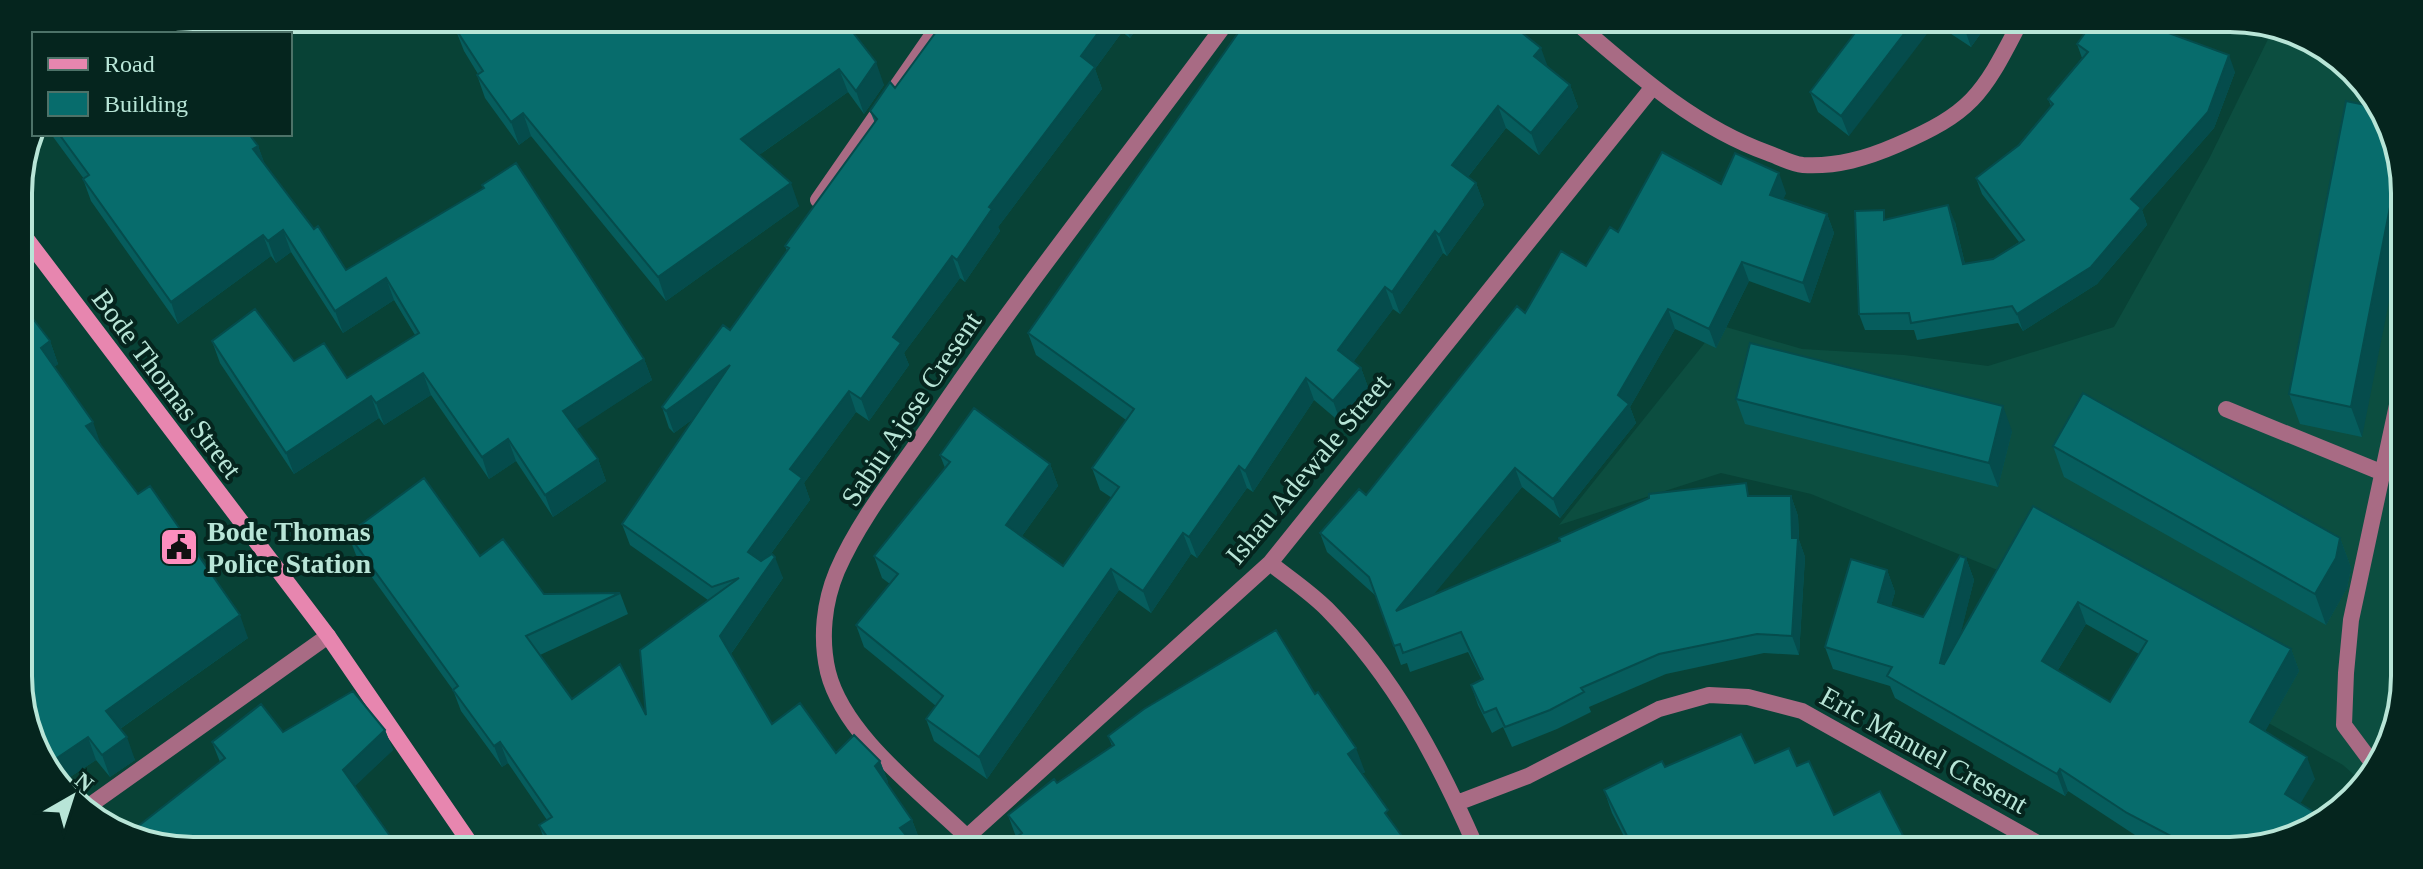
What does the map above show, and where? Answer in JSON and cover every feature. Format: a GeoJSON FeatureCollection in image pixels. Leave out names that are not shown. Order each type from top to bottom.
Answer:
{"type":"FeatureCollection","features":[{"type":"Feature","properties":{"kind":"main road","name":"Bode Thomas Street"},"geometry":{"type":"LineString","coordinates":[[32,246],[328,636],[466,837]]}},
{"type":"Feature","properties":{"kind":"street"},"geometry":{"type":"LineString","coordinates":[[818,200],[934,32]]}},
{"type":"Feature","properties":{"kind":"street","name":"Sabiu Ajose Cresent"},"geometry":{"type":"LineString","coordinates":[[965,837],[858,731],[841,703],[828,673],[823,633],[827,601],[838,569],[877,504],[992,331],[1219,32]]}},
{"type":"Feature","properties":{"kind":"street"},"geometry":{"type":"LineString","coordinates":[[1587,32],[1652,88],[1738,142],[1801,165],[1860,161],[1923,134],[1962,112],[1990,82],[2015,32]]}},
{"type":"Feature","properties":{"kind":"street","name":"Ishau Adewale Street"},"geometry":{"type":"LineString","coordinates":[[973,837],[1270,563],[1652,88]]}},
{"type":"Feature","properties":{"kind":"street"},"geometry":{"type":"LineString","coordinates":[[2226,409],[2383,473]]}},
{"type":"Feature","properties":{"kind":"street"},"geometry":{"type":"LineString","coordinates":[[2368,758],[2344,725],[2346,673],[2351,620],[2391,434]]}},
{"type":"Feature","properties":{"kind":"street"},"geometry":{"type":"LineString","coordinates":[[1270,563],[1325,607],[1372,657],[1422,733],[1472,837]]}},
{"type":"Feature","properties":{"kind":"street"},"geometry":{"type":"LineString","coordinates":[[94,802],[328,636]]}},
{"type":"Feature","properties":{"kind":"street","name":"Eric Manuel Cresent"},"geometry":{"type":"LineString","coordinates":[[1457,803],[1528,776],[1659,709],[1709,695],[1748,697],[1802,711],[2027,837]]}},
{"type":"Feature","properties":{"kind":"shaded area"},"geometry":{"type":"Polygon","coordinates":[[[2269,37],[2301,49],[2336,72],[2358,95],[2379,131],[2386,151],[2391,193],[2390,697],[2374,747],[2356,776],[2343,765],[2000,571],[1811,494],[1721,473],[1559,525],[1719,325],[1802,349],[1904,355],[1988,366],[2114,327],[2209,159],[2269,37]]]}},
{"type":"Feature","properties":{"kind":"building"},"geometry":{"type":"Polygon","coordinates":[[[458,32],[853,32],[876,62],[856,91],[839,69],[741,139],[791,183],[658,277],[523,113],[511,122],[477,75],[483,71],[458,32]]]}},
{"type":"Feature","properties":{"kind":"building"},"geometry":{"type":"Polygon","coordinates":[[[936,32],[1099,32],[1081,56],[1095,67],[989,207],[992,209],[957,260],[952,256],[893,337],[901,343],[861,399],[849,391],[790,469],[802,478],[748,552],[761,561],[772,554],[775,557],[720,636],[772,724],[800,703],[836,753],[854,735],[880,761],[875,766],[912,820],[900,828],[907,837],[547,837],[539,825],[552,817],[500,742],[494,746],[453,690],[458,686],[348,534],[424,478],[480,556],[503,539],[544,594],[620,593],[526,636],[572,699],[620,664],[646,715],[640,650],[739,578],[712,587],[622,524],[730,365],[666,411],[662,407],[723,325],[730,330],[789,248],[785,246],[877,119],[870,111],[890,82],[895,88],[936,32]]]}},
{"type":"Feature","properties":{"kind":"building"},"geometry":{"type":"Polygon","coordinates":[[[1239,32],[1521,32],[1541,48],[1534,56],[1570,85],[1531,133],[1498,106],[1452,165],[1476,183],[1439,235],[1435,231],[1392,292],[1385,287],[1338,350],[1361,368],[1333,401],[1306,378],[1245,471],[1239,466],[1189,537],[1183,533],[1143,591],[1111,569],[979,757],[926,719],[943,696],[856,625],[898,574],[874,556],[950,462],[940,455],[974,408],[1050,464],[1006,525],[1063,566],[1119,487],[1092,468],[1134,409],[1028,333],[1239,32]]]}},
{"type":"Feature","properties":{"kind":"building"},"geometry":{"type":"Polygon","coordinates":[[[1856,32],[1905,32],[1841,116],[1810,92],[1856,32]]]}},
{"type":"Feature","properties":{"kind":"building"},"geometry":{"type":"Polygon","coordinates":[[[2086,32],[2166,32],[2229,55],[2208,112],[2131,199],[2141,208],[2091,267],[2017,314],[2012,306],[1911,323],[1909,313],[1859,314],[1855,211],[1884,210],[1884,220],[1948,205],[1963,264],[1993,259],[2024,240],[1976,178],[2019,145],[2053,104],[2048,99],[2088,52],[2077,44],[2086,32]]]}},
{"type":"Feature","properties":{"kind":"building"},"geometry":{"type":"Polygon","coordinates":[[[2346,101],[2364,105],[2386,151],[2391,202],[2351,407],[2289,394],[2346,101]]]}},
{"type":"Feature","properties":{"kind":"building"},"geometry":{"type":"Polygon","coordinates":[[[60,136],[250,136],[258,146],[253,149],[314,229],[318,226],[346,270],[484,188],[482,185],[516,163],[644,359],[563,411],[598,459],[545,495],[508,439],[482,457],[423,373],[376,403],[371,396],[286,453],[212,341],[255,309],[294,361],[324,343],[347,378],[419,333],[386,278],[335,311],[283,230],[268,241],[263,235],[171,302],[83,179],[89,175],[60,136]]]}},
{"type":"Feature","properties":{"kind":"building"},"geometry":{"type":"Polygon","coordinates":[[[1662,152],[1721,184],[1735,153],[1779,173],[1770,195],[1827,214],[1803,283],[1742,262],[1709,329],[1668,309],[1618,395],[1629,404],[1553,499],[1515,468],[1396,611],[1560,541],[1559,538],[1649,498],[1649,494],[1746,483],[1748,496],[1791,496],[1792,538],[1798,538],[1792,636],[1757,634],[1659,654],[1581,688],[1584,692],[1550,710],[1505,727],[1496,708],[1484,713],[1471,685],[1483,679],[1461,632],[1403,653],[1400,644],[1394,646],[1369,577],[1320,533],[1359,489],[1366,495],[1517,306],[1525,313],[1561,251],[1586,266],[1610,227],[1618,232],[1662,152]]]}},
{"type":"Feature","properties":{"kind":"building"},"geometry":{"type":"Polygon","coordinates":[[[32,317],[50,341],[41,348],[93,422],[86,426],[138,494],[150,486],[240,615],[106,711],[127,737],[102,755],[88,737],[56,759],[41,728],[32,687],[32,317]]]}},
{"type":"Feature","properties":{"kind":"building"},"geometry":{"type":"Polygon","coordinates":[[[1750,343],[2003,406],[1989,463],[1736,399],[1750,343]]]}},
{"type":"Feature","properties":{"kind":"building"},"geometry":{"type":"Polygon","coordinates":[[[2083,393],[2340,538],[2336,558],[2315,594],[2053,446],[2083,393]]]}},
{"type":"Feature","properties":{"kind":"building"},"geometry":{"type":"Polygon","coordinates":[[[2033,506],[2291,649],[2250,722],[2307,757],[2285,794],[2314,812],[2292,825],[2241,837],[2173,837],[2127,813],[2060,769],[2057,774],[1887,676],[1892,667],[1825,647],[1851,559],[1887,570],[1878,602],[1923,617],[1960,556],[1966,558],[1940,663],[1944,664],[2033,506]],[[2078,602],[2042,661],[2110,702],[2147,641],[2078,602]]]}},
{"type":"Feature","properties":{"kind":"building"},"geometry":{"type":"Polygon","coordinates":[[[1276,630],[1315,694],[1318,692],[1356,748],[1348,754],[1388,810],[1385,813],[1403,837],[1017,837],[1022,833],[1008,815],[1054,779],[1057,783],[1114,745],[1108,736],[1144,709],[1276,630]]]}},
{"type":"Feature","properties":{"kind":"building"},"geometry":{"type":"Polygon","coordinates":[[[353,691],[385,730],[343,770],[391,837],[182,837],[138,827],[225,758],[212,742],[261,704],[283,732],[353,691]]]}},
{"type":"Feature","properties":{"kind":"building"},"geometry":{"type":"Polygon","coordinates":[[[1741,734],[1755,763],[1789,748],[1797,766],[1809,761],[1834,815],[1880,791],[1904,837],[1628,837],[1604,790],[1662,761],[1665,767],[1741,734]]]}},
{"type":"Feature","properties":{"kind":"place","name":"Bode Thomas Police Station"},"geometry":{"type":"Point","coordinates":[179,547]}}]}
